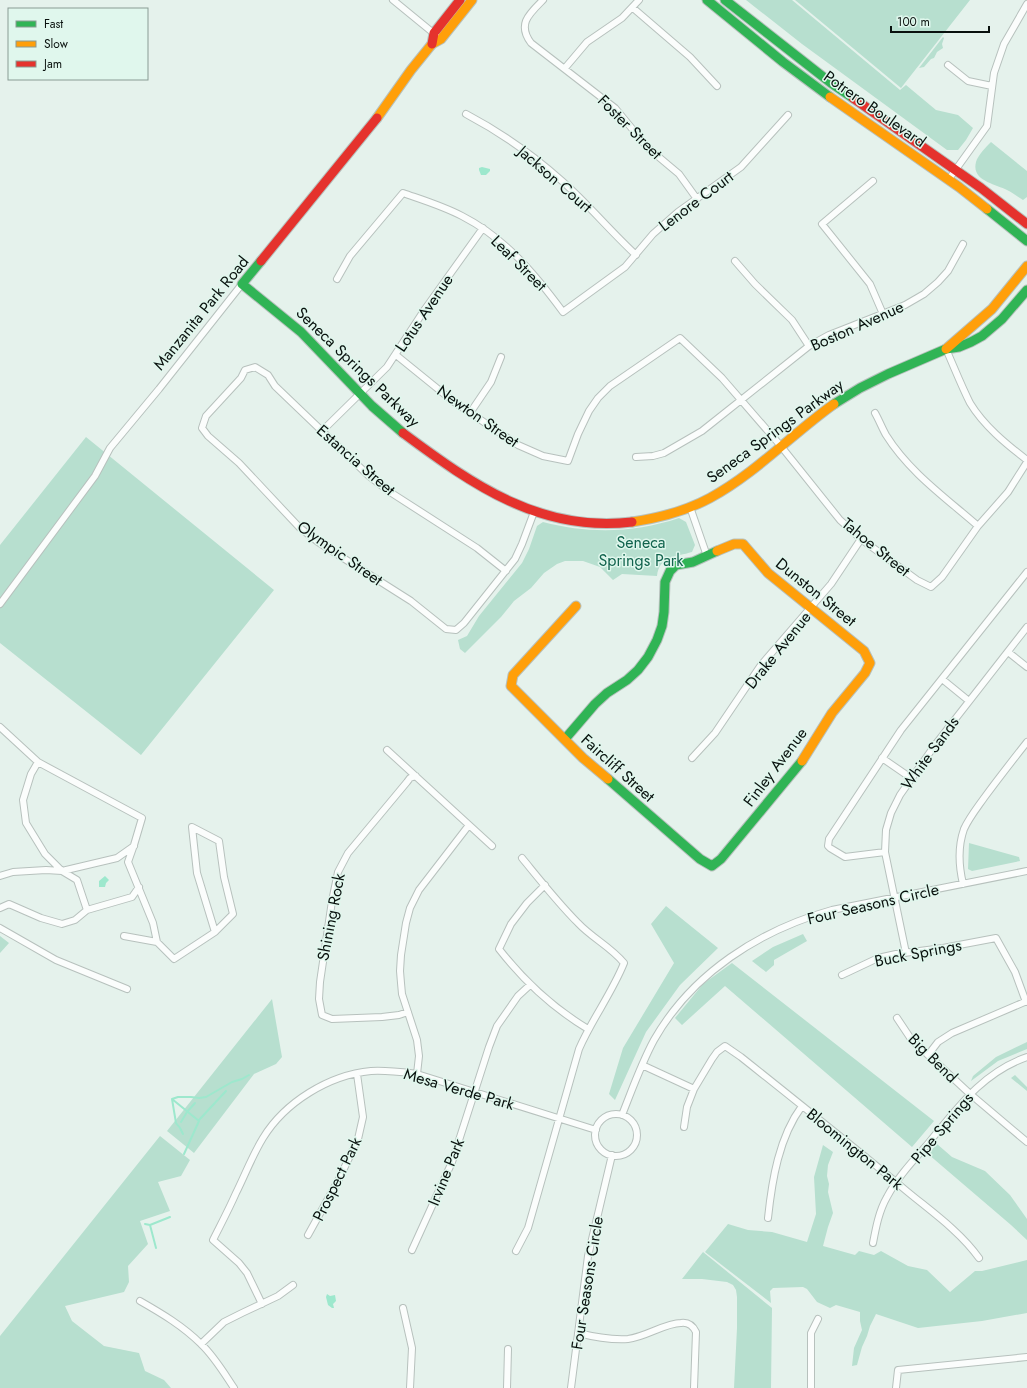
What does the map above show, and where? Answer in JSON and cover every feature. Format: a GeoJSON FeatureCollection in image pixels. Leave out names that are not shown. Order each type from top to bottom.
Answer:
{"type":"FeatureCollection","features":[{"type":"Feature","properties":{"kind":"street"},"geometry":{"type":"LineString","coordinates":[[393,0],[437,36]]}},
{"type":"Feature","properties":{"kind":"street","name":"Manzanita Park Road"},"geometry":{"type":"LineString","coordinates":[[0,604],[95,476],[110,448],[374,122],[432,44],[460,0]]}},
{"type":"Feature","properties":{"kind":"street","name":"Manzanita Park Road"},"geometry":{"type":"LineString","coordinates":[[437,36],[472,0]]}},
{"type":"Feature","properties":{"kind":"street","name":"Foster Street"},"geometry":{"type":"LineString","coordinates":[[542,0],[526,20],[524,28],[526,36],[531,43],[615,108],[648,148],[679,174],[697,199]]}},
{"type":"Feature","properties":{"kind":"street"},"geometry":{"type":"LineString","coordinates":[[565,68],[587,42],[622,18],[639,0]]}},
{"type":"Feature","properties":{"kind":"street","name":"Potrero Boulevard"},"geometry":{"type":"LineString","coordinates":[[708,0],[783,62],[816,87],[949,180],[1027,241]]}},
{"type":"Feature","properties":{"kind":"street","name":"Potrero Boulevard"},"geometry":{"type":"LineString","coordinates":[[725,0],[830,83],[993,196],[1027,224]]}},
{"type":"Feature","properties":{"kind":"street"},"geometry":{"type":"LineString","coordinates":[[949,180],[986,126],[994,73],[1004,44],[1027,4]]}},
{"type":"Feature","properties":{"kind":"street"},"geometry":{"type":"LineString","coordinates":[[633,8],[690,57],[717,86]]}},
{"type":"Feature","properties":{"kind":"street"},"geometry":{"type":"LineString","coordinates":[[948,65],[968,81],[992,86]]}},
{"type":"Feature","properties":{"kind":"street","name":"Jackson Court"},"geometry":{"type":"LineString","coordinates":[[466,114],[485,124],[512,142],[562,181],[636,255]]}},
{"type":"Feature","properties":{"kind":"street","name":"Lenore Court"},"geometry":{"type":"LineString","coordinates":[[563,312],[617,274],[664,224],[741,167],[788,116]]}},
{"type":"Feature","properties":{"kind":"street"},"geometry":{"type":"LineString","coordinates":[[873,181],[822,224],[870,284],[883,314]]}},
{"type":"Feature","properties":{"kind":"street","name":"Leaf Street"},"geometry":{"type":"LineString","coordinates":[[337,279],[350,256],[403,193],[462,216],[483,228],[501,241],[541,283],[563,312]]}},
{"type":"Feature","properties":{"kind":"street","name":"Lotus Avenue"},"geometry":{"type":"LineString","coordinates":[[322,431],[387,367],[425,309],[483,228]]}},
{"type":"Feature","properties":{"kind":"street","name":"Boston Avenue"},"geometry":{"type":"LineString","coordinates":[[636,457],[653,456],[679,446],[702,431],[809,346],[829,335],[906,305],[924,294],[938,282],[954,263],[963,244]]}},
{"type":"Feature","properties":{"kind":"street"},"geometry":{"type":"LineString","coordinates":[[735,261],[792,320],[809,346]]}},
{"type":"Feature","properties":{"kind":"street","name":"Seneca Springs Parkway"},"geometry":{"type":"LineString","coordinates":[[946,349],[988,314],[1027,266]]}},
{"type":"Feature","properties":{"kind":"street","name":"Seneca Springs Parkway"},"geometry":{"type":"LineString","coordinates":[[242,284],[286,318],[384,417],[414,441],[451,467],[491,492],[534,512],[569,521],[596,523],[625,523],[653,519],[690,508],[725,489],[814,418],[861,387],[946,349],[954,348],[974,340],[989,331],[1002,319],[1027,290]]}},
{"type":"Feature","properties":{"kind":"street","name":"Tahoe Street"},"geometry":{"type":"LineString","coordinates":[[568,462],[578,434],[598,398],[610,386],[680,338],[722,378],[742,400],[840,520],[861,539],[917,580],[931,587],[942,577],[978,526]]}},
{"type":"Feature","properties":{"kind":"street"},"geometry":{"type":"LineString","coordinates":[[875,413],[885,434],[909,465],[978,526],[1004,498],[1027,461],[994,432],[971,404],[946,349]]}},
{"type":"Feature","properties":{"kind":"street","name":"Newton Street"},"geometry":{"type":"LineString","coordinates":[[396,355],[454,402],[518,445],[543,456],[568,462]]}},
{"type":"Feature","properties":{"kind":"street"},"geometry":{"type":"LineString","coordinates":[[470,413],[491,382],[501,357]]}},
{"type":"Feature","properties":{"kind":"street","name":"Olympic Street"},"geometry":{"type":"LineString","coordinates":[[255,367],[245,370],[241,378],[206,416],[202,428],[208,436],[239,463],[299,527],[318,542],[411,601],[446,628],[456,630],[464,623],[506,571]]}},
{"type":"Feature","properties":{"kind":"street","name":"Estancia Street"},"geometry":{"type":"LineString","coordinates":[[255,367],[268,376],[275,386],[352,461],[390,492],[477,548],[506,571]]}},
{"type":"Feature","properties":{"kind":"street"},"geometry":{"type":"LineString","coordinates":[[565,739],[607,693],[627,680],[638,670],[648,657],[657,640],[662,626],[665,582],[670,571],[676,565],[692,562],[707,556],[690,508]]}},
{"type":"Feature","properties":{"kind":"street"},"geometry":{"type":"LineString","coordinates":[[506,571],[515,559],[534,512]]}},
{"type":"Feature","properties":{"kind":"street","name":"Drake Avenue"},"geometry":{"type":"LineString","coordinates":[[692,758],[715,733],[762,665],[831,584],[861,539]]}},
{"type":"Feature","properties":{"kind":"street","name":"Dunston Street"},"geometry":{"type":"LineString","coordinates":[[707,556],[734,544],[743,544],[768,573],[864,651],[870,662]]}},
{"type":"Feature","properties":{"kind":"street"},"geometry":{"type":"LineString","coordinates":[[885,852],[845,857],[830,848],[828,843],[831,834],[901,730],[1027,572]]}},
{"type":"Feature","properties":{"kind":"street","name":"Faircliff Street"},"geometry":{"type":"LineString","coordinates":[[576,606],[513,675],[511,686],[583,758],[700,859],[712,866]]}},
{"type":"Feature","properties":{"kind":"street","name":"White Sands"},"geometry":{"type":"LineString","coordinates":[[906,953],[885,852],[886,830],[891,813],[911,778],[935,745],[1027,627]]}},
{"type":"Feature","properties":{"kind":"street"},"geometry":{"type":"LineString","coordinates":[[1008,652],[1027,667]]}},
{"type":"Feature","properties":{"kind":"street","name":"Finley Avenue"},"geometry":{"type":"LineString","coordinates":[[712,866],[721,859],[804,758],[832,713],[865,673],[870,662]]}},
{"type":"Feature","properties":{"kind":"street"},"geometry":{"type":"LineString","coordinates":[[942,679],[970,701]]}},
{"type":"Feature","properties":{"kind":"street"},"geometry":{"type":"LineString","coordinates":[[0,727],[38,762],[142,818],[128,862],[153,923],[157,942],[174,959],[215,932],[233,914],[224,877],[219,841],[192,827],[197,873],[215,932]]}},
{"type":"Feature","properties":{"kind":"street"},"geometry":{"type":"LineString","coordinates":[[963,884],[960,872],[960,856],[964,830],[981,802],[1027,742]]}},
{"type":"Feature","properties":{"kind":"street"},"geometry":{"type":"LineString","coordinates":[[387,750],[492,846]]}},
{"type":"Feature","properties":{"kind":"street"},"geometry":{"type":"LineString","coordinates":[[882,758],[911,778]]}},
{"type":"Feature","properties":{"kind":"street"},"geometry":{"type":"LineString","coordinates":[[38,762],[31,774],[23,800],[26,824],[45,854],[62,871],[76,880],[87,910]]}},
{"type":"Feature","properties":{"kind":"street","name":"Shining Rock"},"geometry":{"type":"LineString","coordinates":[[408,1012],[382,1017],[332,1019],[322,1015],[319,999],[320,982],[332,901],[338,872],[348,853],[359,839],[410,778],[416,776]]}},
{"type":"Feature","properties":{"kind":"street"},"geometry":{"type":"LineString","coordinates":[[417,1074],[419,1056],[417,1040],[414,1026],[402,994],[400,970],[406,923],[410,908],[419,890],[469,825]]}},
{"type":"Feature","properties":{"kind":"street"},"geometry":{"type":"LineString","coordinates":[[0,876],[14,872],[39,870],[62,871],[117,858],[134,845]]}},
{"type":"Feature","properties":{"kind":"street"},"geometry":{"type":"LineString","coordinates":[[516,1251],[528,1228],[579,1049],[588,1029],[617,981],[624,963],[616,953],[593,937],[578,924],[522,858]]}},
{"type":"Feature","properties":{"kind":"street","name":"Four Seasons Circle"},"geometry":{"type":"LineString","coordinates":[[622,1116],[654,1039],[667,1020],[680,1003],[698,984],[717,967],[748,945],[771,932],[809,916],[832,910],[1027,871]]}},
{"type":"Feature","properties":{"kind":"street"},"geometry":{"type":"LineString","coordinates":[[545,885],[527,903],[511,924],[499,949],[530,986],[571,1019],[588,1029]]}},
{"type":"Feature","properties":{"kind":"street"},"geometry":{"type":"LineString","coordinates":[[0,908],[9,904],[41,918],[62,924],[75,920],[87,910],[132,897],[139,887]]}},
{"type":"Feature","properties":{"kind":"street"},"geometry":{"type":"LineString","coordinates":[[0,928],[56,960],[127,989]]}},
{"type":"Feature","properties":{"kind":"street"},"geometry":{"type":"LineString","coordinates":[[124,936],[157,942]]}},
{"type":"Feature","properties":{"kind":"street","name":"Buck Springs"},"geometry":{"type":"LineString","coordinates":[[842,975],[878,958],[996,938],[1015,972],[1027,1001]]}},
{"type":"Feature","properties":{"kind":"street","name":"Irvine Park"},"geometry":{"type":"LineString","coordinates":[[412,1250],[446,1178],[489,1047],[498,1026],[518,996],[530,986]]}},
{"type":"Feature","properties":{"kind":"street"},"geometry":{"type":"LineString","coordinates":[[928,1055],[938,1042],[952,1033],[1027,1001]]}},
{"type":"Feature","properties":{"kind":"street","name":"Big Bend"},"geometry":{"type":"LineString","coordinates":[[897,1018],[911,1039],[969,1093],[1027,1142]]}},
{"type":"Feature","properties":{"kind":"street","name":"Bloomington Park"},"geometry":{"type":"LineString","coordinates":[[694,1089],[717,1052],[725,1046],[802,1106],[961,1236],[979,1258]]}},
{"type":"Feature","properties":{"kind":"street","name":"Pipe Springs"},"geometry":{"type":"LineString","coordinates":[[873,1243],[881,1209],[896,1182],[969,1093],[995,1072],[1016,1060],[1027,1057]]}},
{"type":"Feature","properties":{"kind":"street"},"geometry":{"type":"LineString","coordinates":[[642,1065],[694,1089],[688,1107],[684,1127]]}},
{"type":"Feature","properties":{"kind":"street","name":"Mesa Verde Park"},"geometry":{"type":"LineString","coordinates":[[262,1304],[247,1273],[233,1257],[213,1240],[237,1193],[253,1154],[263,1137],[293,1105],[318,1088],[344,1077],[369,1072],[386,1071],[417,1074],[596,1130]]}},
{"type":"Feature","properties":{"kind":"street","name":"Prospect Park"},"geometry":{"type":"LineString","coordinates":[[308,1235],[339,1179],[358,1139],[363,1117],[357,1074]]}},
{"type":"Feature","properties":{"kind":"street"},"geometry":{"type":"LineString","coordinates":[[768,1218],[771,1190],[785,1137],[794,1116],[802,1106]]}},
{"type":"Feature","properties":{"kind":"street"},"geometry":{"type":"LineString","coordinates":[[616,1114],[622,1116],[633,1124],[637,1137],[631,1150],[619,1156],[612,1156],[600,1149],[595,1136],[596,1130],[603,1119],[616,1114]]}},
{"type":"Feature","properties":{"kind":"street","name":"Four Seasons Circle"},"geometry":{"type":"LineString","coordinates":[[571,1388],[588,1256],[612,1156]]}},
{"type":"Feature","properties":{"kind":"street"},"geometry":{"type":"LineString","coordinates":[[201,1344],[224,1322],[278,1296],[293,1284]]}},
{"type":"Feature","properties":{"kind":"street"},"geometry":{"type":"LineString","coordinates":[[140,1301],[163,1315],[201,1344],[234,1388]]}},
{"type":"Feature","properties":{"kind":"street"},"geometry":{"type":"LineString","coordinates":[[403,1308],[412,1348],[410,1388]]}},
{"type":"Feature","properties":{"kind":"street"},"geometry":{"type":"LineString","coordinates":[[811,1388],[811,1334],[818,1319]]}},
{"type":"Feature","properties":{"kind":"street"},"geometry":{"type":"LineString","coordinates":[[578,1333],[598,1337],[629,1339],[645,1335],[674,1324],[682,1322],[688,1324],[694,1327],[696,1332],[694,1388]]}},
{"type":"Feature","properties":{"kind":"street"},"geometry":{"type":"LineString","coordinates":[[507,1388],[508,1349]]}},
{"type":"Feature","properties":{"kind":"street"},"geometry":{"type":"LineString","coordinates":[[896,1388],[898,1370],[1027,1357]]}},
{"type":"Feature","properties":{"kind":"green space"},"geometry":{"type":"Polygon","coordinates":[[[746,0],[792,0],[900,90],[906,85],[936,110],[958,115],[973,128],[966,140],[958,150],[947,150],[802,44],[746,0]]]}},
{"type":"Feature","properties":{"kind":"green space"},"geometry":{"type":"Polygon","coordinates":[[[795,0],[970,0],[901,88],[795,0]]]}},
{"type":"Feature","properties":{"kind":"green space"},"geometry":{"type":"Polygon","coordinates":[[[943,37],[943,48],[937,52],[934,58],[931,59],[924,67],[919,68],[943,37]]]}},
{"type":"Feature","properties":{"kind":"green space"},"geometry":{"type":"Polygon","coordinates":[[[991,142],[1027,171],[1027,197],[1023,200],[1007,190],[986,181],[977,174],[975,168],[977,159],[982,151],[991,142]]]}},
{"type":"Feature","properties":{"kind":"green space"},"geometry":{"type":"Polygon","coordinates":[[[86,437],[274,590],[141,755],[0,643],[0,545],[86,437]]]}},
{"type":"Feature","properties":{"kind":"green space","name":"Seneca Springs Park"},"geometry":{"type":"Polygon","coordinates":[[[679,518],[686,522],[695,545],[692,552],[669,558],[665,561],[658,569],[657,576],[622,574],[613,580],[600,567],[583,561],[565,561],[557,564],[544,573],[531,588],[514,601],[501,617],[465,653],[460,649],[458,640],[467,636],[479,616],[522,563],[529,549],[537,526],[543,522],[577,529],[611,530],[645,527],[679,518]]]}},
{"type":"Feature","properties":{"kind":"green space"},"geometry":{"type":"Polygon","coordinates":[[[969,843],[1019,857],[1020,861],[972,871],[968,869],[969,843]]]}},
{"type":"Feature","properties":{"kind":"green space"},"geometry":{"type":"Polygon","coordinates":[[[666,906],[718,948],[680,985],[646,1032],[615,1100],[609,1094],[623,1048],[674,963],[651,924],[666,906]]]}},
{"type":"Feature","properties":{"kind":"green space"},"geometry":{"type":"Polygon","coordinates":[[[803,934],[807,941],[774,960],[774,965],[766,972],[752,961],[773,947],[803,934]]]}},
{"type":"Feature","properties":{"kind":"green space"},"geometry":{"type":"Polygon","coordinates":[[[0,936],[9,943],[0,953],[0,936]]]}},
{"type":"Feature","properties":{"kind":"green space"},"geometry":{"type":"Polygon","coordinates":[[[732,963],[934,1121],[912,1147],[725,986],[682,1025],[675,1018],[703,984],[732,963]]]}},
{"type":"Feature","properties":{"kind":"green space"},"geometry":{"type":"Polygon","coordinates":[[[272,999],[282,1057],[276,1064],[254,1074],[194,1153],[167,1131],[272,999]]]}},
{"type":"Feature","properties":{"kind":"green space"},"geometry":{"type":"Polygon","coordinates":[[[1027,1042],[1027,1049],[998,1061],[971,1081],[973,1076],[996,1057],[1027,1042]]]}},
{"type":"Feature","properties":{"kind":"green space"},"geometry":{"type":"Polygon","coordinates":[[[1015,1075],[1027,1087],[1027,1091],[1011,1078],[1015,1075]]]}},
{"type":"Feature","properties":{"kind":"green space"},"geometry":{"type":"Polygon","coordinates":[[[160,1136],[190,1160],[181,1176],[158,1182],[170,1211],[140,1221],[148,1244],[128,1266],[129,1282],[124,1292],[65,1306],[72,1321],[104,1346],[139,1353],[145,1371],[164,1380],[171,1388],[0,1388],[0,1336],[160,1136]]]}},
{"type":"Feature","properties":{"kind":"green space"},"geometry":{"type":"Polygon","coordinates":[[[937,1144],[952,1157],[985,1171],[1010,1195],[1027,1219],[1027,1240],[928,1154],[937,1144]]]}},
{"type":"Feature","properties":{"kind":"green space"},"geometry":{"type":"Polygon","coordinates":[[[823,1145],[833,1152],[828,1165],[827,1176],[829,1184],[828,1192],[833,1213],[823,1246],[855,1255],[859,1251],[874,1255],[881,1251],[908,1266],[927,1270],[950,1292],[975,1271],[982,1271],[1027,1260],[1027,1313],[982,1321],[918,1328],[876,1314],[862,1347],[857,1365],[852,1366],[854,1348],[862,1330],[860,1312],[836,1305],[830,1308],[817,1302],[807,1289],[803,1287],[773,1288],[770,1291],[771,1303],[705,1252],[728,1224],[748,1230],[772,1232],[807,1242],[816,1214],[814,1177],[823,1145]]]}},
{"type":"Feature","properties":{"kind":"green space"},"geometry":{"type":"Polygon","coordinates":[[[703,1252],[772,1308],[771,1388],[734,1388],[737,1328],[736,1290],[733,1285],[727,1282],[702,1279],[682,1279],[703,1252]]]}},
{"type":"Feature","properties":{"kind":"shaded area"},"geometry":{"type":"Polygon","coordinates":[[[482,167],[490,169],[486,175],[481,175],[479,168],[482,167]]]}},
{"type":"Feature","properties":{"kind":"shaded area"},"geometry":{"type":"Polygon","coordinates":[[[105,876],[109,880],[105,887],[99,887],[99,881],[105,876]]]}},
{"type":"Feature","properties":{"kind":"shaded area"},"geometry":{"type":"Polygon","coordinates":[[[327,1294],[330,1296],[335,1295],[336,1301],[333,1304],[334,1308],[328,1305],[326,1297],[327,1294]]]}},
{"type":"Feature","properties":{"kind":"waterway"},"geometry":{"type":"LineString","coordinates":[[172,1099],[178,1097],[206,1097],[232,1082],[249,1075]]}},
{"type":"Feature","properties":{"kind":"waterway"},"geometry":{"type":"LineString","coordinates":[[199,1120],[226,1091]]}},
{"type":"Feature","properties":{"kind":"waterway"},"geometry":{"type":"LineString","coordinates":[[183,1134],[176,1123],[172,1099],[199,1121],[184,1154]]}},
{"type":"Feature","properties":{"kind":"waterway"},"geometry":{"type":"LineString","coordinates":[[187,1111],[195,1103]]}},
{"type":"Feature","properties":{"kind":"waterway"},"geometry":{"type":"LineString","coordinates":[[181,1122],[187,1111]]}},
{"type":"Feature","properties":{"kind":"waterway"},"geometry":{"type":"LineString","coordinates":[[145,1224],[150,1225],[170,1217]]}},
{"type":"Feature","properties":{"kind":"waterway"},"geometry":{"type":"LineString","coordinates":[[150,1225],[156,1248]]}},
{"type":"Feature","properties":{"kind":"traffic: fast"},"geometry":{"type":"LineString","coordinates":[[707,0],[783,62],[830,97]]}},
{"type":"Feature","properties":{"kind":"traffic: fast"},"geometry":{"type":"LineString","coordinates":[[725,0],[831,83],[853,98]]}},
{"type":"Feature","properties":{"kind":"traffic: fast"},"geometry":{"type":"LineString","coordinates":[[987,209],[1027,241]]}},
{"type":"Feature","properties":{"kind":"traffic: fast"},"geometry":{"type":"LineString","coordinates":[[261,261],[242,284],[301,332],[372,406],[403,433]]}},
{"type":"Feature","properties":{"kind":"traffic: fast"},"geometry":{"type":"LineString","coordinates":[[834,404],[860,388],[888,374],[946,349],[959,347],[982,336],[1002,319],[1027,290]]}},
{"type":"Feature","properties":{"kind":"traffic: fast"},"geometry":{"type":"LineString","coordinates":[[565,739],[595,704],[607,693],[627,680],[638,670],[648,657],[657,640],[662,626],[665,582],[670,571],[676,565],[693,562],[717,551]]}},
{"type":"Feature","properties":{"kind":"traffic: fast"},"geometry":{"type":"LineString","coordinates":[[608,779],[700,859],[712,866],[721,859],[802,761]]}},
{"type":"Feature","properties":{"kind":"traffic: slow"},"geometry":{"type":"LineString","coordinates":[[377,118],[411,70],[432,44],[441,39],[472,0]]}},
{"type":"Feature","properties":{"kind":"traffic: slow"},"geometry":{"type":"LineString","coordinates":[[830,97],[959,187],[987,209]]}},
{"type":"Feature","properties":{"kind":"traffic: slow"},"geometry":{"type":"LineString","coordinates":[[946,349],[992,309],[1027,266]]}},
{"type":"Feature","properties":{"kind":"traffic: slow"},"geometry":{"type":"LineString","coordinates":[[632,522],[672,513],[691,507],[710,498],[743,477],[834,404]]}},
{"type":"Feature","properties":{"kind":"traffic: slow"},"geometry":{"type":"LineString","coordinates":[[717,551],[734,544],[743,544],[768,573],[864,651],[870,663],[865,673],[832,713],[802,761]]}},
{"type":"Feature","properties":{"kind":"traffic: slow"},"geometry":{"type":"LineString","coordinates":[[576,606],[513,675],[511,686],[583,758],[608,779]]}},
{"type":"Feature","properties":{"kind":"traffic: jam"},"geometry":{"type":"LineString","coordinates":[[432,44],[434,33],[460,0]]}},
{"type":"Feature","properties":{"kind":"traffic: jam"},"geometry":{"type":"LineString","coordinates":[[853,98],[981,188],[1027,224]]}},
{"type":"Feature","properties":{"kind":"traffic: jam"},"geometry":{"type":"LineString","coordinates":[[261,261],[377,118]]}},
{"type":"Feature","properties":{"kind":"traffic: jam"},"geometry":{"type":"LineString","coordinates":[[403,433],[482,487],[510,501],[538,512],[568,520],[599,523],[632,522]]}}]}
